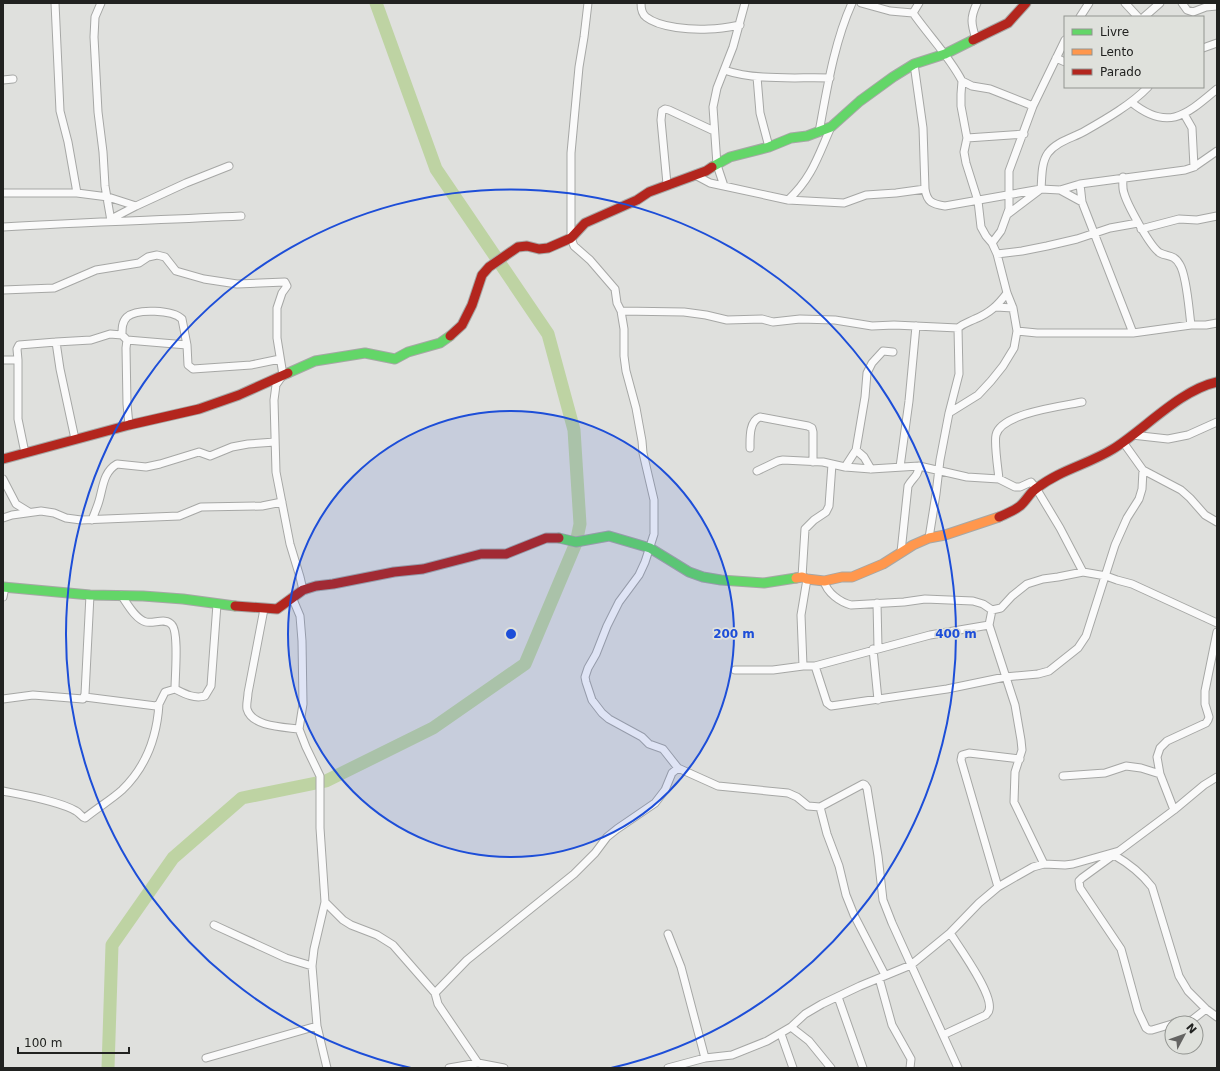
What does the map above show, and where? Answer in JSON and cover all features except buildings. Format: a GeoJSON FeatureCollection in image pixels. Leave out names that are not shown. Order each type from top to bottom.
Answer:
{"type":"FeatureCollection","features":[{"type":"Feature","properties":{"kind":"street"},"geometry":{"type":"LineString","coordinates":[[55,3],[60,111],[68,142],[77,193]]}},
{"type":"Feature","properties":{"kind":"street"},"geometry":{"type":"LineString","coordinates":[[101,3],[95,17],[94,36],[98,112],[103,152],[105,186],[111,220]]}},
{"type":"Feature","properties":{"kind":"street"},"geometry":{"type":"LineString","coordinates":[[588,3],[579,66],[572,139],[571,238],[574,246],[590,260],[615,289],[624,329],[624,356],[626,371],[636,408],[643,453],[654,500],[654,530],[650,548],[639,575],[619,602],[585,677],[592,700],[602,713],[609,719],[642,737],[649,744],[664,749],[678,768],[718,786],[788,793],[797,797],[808,806],[820,807],[863,784],[865,785],[867,788],[878,856],[883,900],[958,1068]]}},
{"type":"Feature","properties":{"kind":"street"},"geometry":{"type":"LineString","coordinates":[[641,3],[642,12],[646,17],[661,24],[698,29],[740,25]]}},
{"type":"Feature","properties":{"kind":"street"},"geometry":{"type":"LineString","coordinates":[[724,186],[717,165],[713,107],[717,88],[740,25],[745,3]]}},
{"type":"Feature","properties":{"kind":"street"},"geometry":{"type":"LineString","coordinates":[[819,132],[830,78],[846,17],[852,3]]}},
{"type":"Feature","properties":{"kind":"street"},"geometry":{"type":"LineString","coordinates":[[861,3],[890,11],[914,13]]}},
{"type":"Feature","properties":{"kind":"street"},"geometry":{"type":"LineString","coordinates":[[914,13],[919,3]]}},
{"type":"Feature","properties":{"kind":"street"},"geometry":{"type":"LineString","coordinates":[[976,39],[971,22],[977,3]]}},
{"type":"Feature","properties":{"kind":"street"},"geometry":{"type":"LineString","coordinates":[[3,459],[129,425],[199,409],[239,395],[315,361],[365,353],[390,360],[408,352],[440,342],[452,335],[462,325],[472,305],[482,275],[489,267],[518,247],[528,246],[539,249],[548,248],[571,238],[585,223],[637,200],[649,192],[667,184],[695,175],[717,165],[730,157],[769,147],[791,138],[807,136],[831,127],[893,77],[914,64],[945,54],[1008,23],[1026,3]]}},
{"type":"Feature","properties":{"kind":"street"},"geometry":{"type":"LineString","coordinates":[[1081,16],[1089,3]]}},
{"type":"Feature","properties":{"kind":"street"},"geometry":{"type":"LineString","coordinates":[[1125,3],[1137,16]]}},
{"type":"Feature","properties":{"kind":"street"},"geometry":{"type":"LineString","coordinates":[[1145,16],[1160,3]]}},
{"type":"Feature","properties":{"kind":"street"},"geometry":{"type":"LineString","coordinates":[[1182,3],[1187,10],[1193,12],[1206,7],[1217,6]]}},
{"type":"Feature","properties":{"kind":"street"},"geometry":{"type":"LineString","coordinates":[[914,13],[926,32],[945,54],[962,81],[961,106],[966,138],[964,152],[966,163],[978,201],[981,227],[992,243],[997,254],[1007,293],[1013,308],[1017,331],[1014,348],[1003,366],[991,381],[978,395],[949,413]]}},
{"type":"Feature","properties":{"kind":"street"},"geometry":{"type":"LineString","coordinates":[[992,243],[1001,231],[1009,209],[1010,194],[1008,184],[1010,171],[1033,106],[1064,42]]}},
{"type":"Feature","properties":{"kind":"street"},"geometry":{"type":"LineString","coordinates":[[1204,48],[1217,43]]}},
{"type":"Feature","properties":{"kind":"street"},"geometry":{"type":"LineString","coordinates":[[1056,58],[1064,62]]}},
{"type":"Feature","properties":{"kind":"street"},"geometry":{"type":"LineString","coordinates":[[914,64],[923,128],[926,196],[928,200],[936,205],[945,206],[978,201],[1041,189],[1060,190],[1080,184],[1123,177],[1185,170],[1194,167],[1217,151]]}},
{"type":"Feature","properties":{"kind":"street"},"geometry":{"type":"LineString","coordinates":[[724,70],[737,74],[757,76],[830,78]]}},
{"type":"Feature","properties":{"kind":"street"},"geometry":{"type":"LineString","coordinates":[[757,76],[760,113],[769,147]]}},
{"type":"Feature","properties":{"kind":"street"},"geometry":{"type":"LineString","coordinates":[[3,80],[13,79]]}},
{"type":"Feature","properties":{"kind":"street"},"geometry":{"type":"LineString","coordinates":[[962,81],[972,86],[990,89],[1033,106]]}},
{"type":"Feature","properties":{"kind":"street"},"geometry":{"type":"LineString","coordinates":[[1007,215],[1041,189],[1045,162],[1049,153],[1054,147],[1084,131],[1131,102],[1147,88]]}},
{"type":"Feature","properties":{"kind":"street"},"geometry":{"type":"LineString","coordinates":[[1131,102],[1139,108],[1160,118],[1169,118],[1184,114],[1217,89]]}},
{"type":"Feature","properties":{"kind":"street"},"geometry":{"type":"LineString","coordinates":[[667,184],[661,120],[662,111],[665,109],[669,110],[714,131]]}},
{"type":"Feature","properties":{"kind":"street"},"geometry":{"type":"LineString","coordinates":[[1184,114],[1192,128],[1194,167]]}},
{"type":"Feature","properties":{"kind":"street"},"geometry":{"type":"LineString","coordinates":[[788,200],[800,189],[809,177],[831,127]]}},
{"type":"Feature","properties":{"kind":"street"},"geometry":{"type":"LineString","coordinates":[[966,138],[1024,134]]}},
{"type":"Feature","properties":{"kind":"street"},"geometry":{"type":"LineString","coordinates":[[111,220],[136,206],[186,183],[229,166]]}},
{"type":"Feature","properties":{"kind":"street"},"geometry":{"type":"LineString","coordinates":[[695,175],[702,180],[724,186],[788,200],[844,203],[866,196],[925,189]]}},
{"type":"Feature","properties":{"kind":"street"},"geometry":{"type":"LineString","coordinates":[[1123,177],[1123,191],[1140,226],[1159,252],[1170,255],[1180,266],[1185,283],[1190,325]]}},
{"type":"Feature","properties":{"kind":"street"},"geometry":{"type":"LineString","coordinates":[[1080,184],[1082,202],[1133,333]]}},
{"type":"Feature","properties":{"kind":"street"},"geometry":{"type":"LineString","coordinates":[[1060,190],[1082,202]]}},
{"type":"Feature","properties":{"kind":"street"},"geometry":{"type":"LineString","coordinates":[[3,193],[77,193],[108,197],[136,206]]}},
{"type":"Feature","properties":{"kind":"street"},"geometry":{"type":"LineString","coordinates":[[3,227],[111,220],[241,216]]}},
{"type":"Feature","properties":{"kind":"street"},"geometry":{"type":"LineString","coordinates":[[997,254],[1077,239],[1110,228],[1140,226],[1179,219],[1202,219],[1217,216]]}},
{"type":"Feature","properties":{"kind":"street"},"geometry":{"type":"LineString","coordinates":[[3,290],[54,288],[96,270],[139,263],[157,255],[165,257],[176,271],[204,280],[236,284],[285,282],[287,286],[282,293],[277,308],[277,338],[283,375],[276,385],[274,400],[276,472],[290,544],[300,577],[302,590]]}},
{"type":"Feature","properties":{"kind":"street"},"geometry":{"type":"LineString","coordinates":[[621,311],[684,312],[727,320],[762,319],[773,322],[800,319],[828,320],[872,326],[958,328],[964,323],[976,319],[996,307],[1007,293]]}},
{"type":"Feature","properties":{"kind":"street"},"geometry":{"type":"LineString","coordinates":[[996,307],[1013,308]]}},
{"type":"Feature","properties":{"kind":"street"},"geometry":{"type":"LineString","coordinates":[[129,425],[124,322],[128,316],[145,311],[175,314],[182,319],[187,345],[188,365],[193,369],[251,365],[280,359]]}},
{"type":"Feature","properties":{"kind":"street"},"geometry":{"type":"LineString","coordinates":[[1017,331],[1037,333],[1133,333],[1190,325],[1217,323]]}},
{"type":"Feature","properties":{"kind":"street"},"geometry":{"type":"LineString","coordinates":[[900,467],[909,401],[916,326]]}},
{"type":"Feature","properties":{"kind":"street"},"geometry":{"type":"LineString","coordinates":[[929,538],[938,470],[949,413],[959,374],[958,328]]}},
{"type":"Feature","properties":{"kind":"street"},"geometry":{"type":"LineString","coordinates":[[25,452],[18,420],[18,349],[20,345],[91,340],[110,334],[187,345]]}},
{"type":"Feature","properties":{"kind":"street"},"geometry":{"type":"LineString","coordinates":[[56,342],[60,369],[75,439]]}},
{"type":"Feature","properties":{"kind":"street"},"geometry":{"type":"LineString","coordinates":[[845,466],[856,450],[868,370],[883,351],[893,352]]}},
{"type":"Feature","properties":{"kind":"street"},"geometry":{"type":"LineString","coordinates":[[3,360],[18,360]]}},
{"type":"Feature","properties":{"kind":"street"},"geometry":{"type":"LineString","coordinates":[[3,597],[4,587],[90,595],[121,595],[184,599],[217,604],[277,609],[302,590],[316,586],[394,572],[423,569],[481,554],[512,553],[538,540],[551,537],[576,542],[609,536],[650,548],[679,566],[703,577],[721,580],[764,583],[804,578],[824,581],[842,576],[852,577],[866,572],[929,538],[945,535],[1001,516],[1020,506],[1036,488],[1060,473],[1095,460],[1123,442],[1192,391],[1217,382]]}},
{"type":"Feature","properties":{"kind":"street"},"geometry":{"type":"LineString","coordinates":[[998,478],[995,436],[1003,424],[1021,416],[1045,409],[1082,402]]}},
{"type":"Feature","properties":{"kind":"street"},"geometry":{"type":"LineString","coordinates":[[750,448],[753,422],[760,417],[808,426],[812,428],[813,432],[814,462]]}},
{"type":"Feature","properties":{"kind":"street"},"geometry":{"type":"LineString","coordinates":[[1132,435],[1168,439],[1188,435],[1217,422]]}},
{"type":"Feature","properties":{"kind":"street"},"geometry":{"type":"LineString","coordinates":[[92,520],[99,502],[102,485],[106,476],[117,464],[146,467],[199,452],[210,456],[232,447],[275,442]]}},
{"type":"Feature","properties":{"kind":"street"},"geometry":{"type":"LineString","coordinates":[[1123,442],[1143,470],[1181,490],[1205,515],[1217,522]]}},
{"type":"Feature","properties":{"kind":"street"},"geometry":{"type":"LineString","coordinates":[[856,450],[864,457],[871,468]]}},
{"type":"Feature","properties":{"kind":"street"},"geometry":{"type":"LineString","coordinates":[[757,471],[778,461],[814,462],[871,468],[919,466],[953,475],[998,478],[1014,487],[1020,487],[1031,482],[1060,528],[1083,572]]}},
{"type":"Feature","properties":{"kind":"street"},"geometry":{"type":"LineString","coordinates":[[803,666],[801,615],[804,578],[804,533],[810,523],[826,512],[829,506],[832,464]]}},
{"type":"Feature","properties":{"kind":"street"},"geometry":{"type":"LineString","coordinates":[[901,552],[908,486],[917,476],[919,466]]}},
{"type":"Feature","properties":{"kind":"street"},"geometry":{"type":"LineString","coordinates":[[815,666],[827,703],[831,706],[947,689],[1005,677],[1038,674],[1049,671],[1078,648],[1086,636],[1115,545],[1127,518],[1139,499],[1142,489],[1143,470]]}},
{"type":"Feature","properties":{"kind":"street"},"geometry":{"type":"LineString","coordinates":[[3,479],[16,504],[29,512]]}},
{"type":"Feature","properties":{"kind":"street"},"geometry":{"type":"LineString","coordinates":[[3,518],[29,512],[48,512],[66,518],[92,520],[179,516],[201,507],[262,506],[282,502]]}},
{"type":"Feature","properties":{"kind":"street"},"geometry":{"type":"LineString","coordinates":[[824,581],[827,589],[845,603],[851,605],[904,602],[925,599],[973,601],[992,610],[1001,608],[1012,596],[1028,584],[1043,579],[1058,578],[1083,572],[1106,576],[1132,584],[1217,623]]}},
{"type":"Feature","properties":{"kind":"street"},"geometry":{"type":"LineString","coordinates":[[85,697],[90,595]]}},
{"type":"Feature","properties":{"kind":"street"},"geometry":{"type":"LineString","coordinates":[[121,595],[133,611],[146,622],[166,621],[171,623],[173,626],[176,635],[175,689]]}},
{"type":"Feature","properties":{"kind":"street"},"geometry":{"type":"LineString","coordinates":[[292,597],[300,616],[302,648],[303,704],[299,729],[320,776],[320,828],[325,902],[314,950],[312,966],[317,1026],[328,1068]]}},
{"type":"Feature","properties":{"kind":"street"},"geometry":{"type":"LineString","coordinates":[[876,603],[878,700]]}},
{"type":"Feature","properties":{"kind":"street"},"geometry":{"type":"LineString","coordinates":[[3,791],[60,805],[77,811],[83,818],[85,818],[122,790],[142,764],[149,751],[154,738],[159,704],[165,692],[175,689],[192,696],[200,697],[205,696],[208,692],[211,686],[217,604]]}},
{"type":"Feature","properties":{"kind":"street"},"geometry":{"type":"LineString","coordinates":[[264,609],[248,693],[247,707],[254,719],[261,723],[299,729]]}},
{"type":"Feature","properties":{"kind":"street"},"geometry":{"type":"LineString","coordinates":[[992,610],[989,625],[1015,705],[1022,750],[1015,772],[1014,802],[1044,864]]}},
{"type":"Feature","properties":{"kind":"street"},"geometry":{"type":"LineString","coordinates":[[736,670],[773,670],[815,666],[930,635],[989,625]]}},
{"type":"Feature","properties":{"kind":"street"},"geometry":{"type":"LineString","coordinates":[[1174,810],[1160,774],[1157,757],[1160,748],[1167,741],[1206,723],[1208,720],[1209,717],[1205,704],[1205,691],[1217,632]]}},
{"type":"Feature","properties":{"kind":"street"},"geometry":{"type":"LineString","coordinates":[[3,699],[33,695],[83,700],[85,697],[156,706],[159,704]]}},
{"type":"Feature","properties":{"kind":"street"},"geometry":{"type":"LineString","coordinates":[[998,887],[960,760],[962,755],[969,753],[1020,760]]}},
{"type":"Feature","properties":{"kind":"street"},"geometry":{"type":"LineString","coordinates":[[1063,776],[1105,773],[1126,766],[1141,768],[1160,774]]}},
{"type":"Feature","properties":{"kind":"street"},"geometry":{"type":"LineString","coordinates":[[435,993],[467,960],[574,874],[595,853],[607,837],[655,803],[665,790],[672,773],[678,768]]}},
{"type":"Feature","properties":{"kind":"street"},"geometry":{"type":"LineString","coordinates":[[1164,1026],[1152,1030],[1146,1028],[1136,1005],[1122,949],[1080,888],[1079,881],[1174,810],[1204,785],[1217,777]]}},
{"type":"Feature","properties":{"kind":"street"},"geometry":{"type":"LineString","coordinates":[[820,807],[827,834],[839,866],[846,895],[882,977],[892,1025],[911,1059],[910,1068]]}},
{"type":"Feature","properties":{"kind":"street"},"geometry":{"type":"LineString","coordinates":[[668,1068],[705,1058],[732,1055],[767,1041],[792,1027],[811,1010],[911,965],[950,933],[979,903],[998,887],[1033,867],[1044,864],[1073,864],[1117,853]]}},
{"type":"Feature","properties":{"kind":"street"},"geometry":{"type":"LineString","coordinates":[[1117,853],[1152,887],[1179,976],[1188,991],[1206,1009],[1217,1017]]}},
{"type":"Feature","properties":{"kind":"street"},"geometry":{"type":"LineString","coordinates":[[325,902],[343,920],[351,925],[377,935],[393,945],[435,993],[438,1004],[478,1063]]}},
{"type":"Feature","properties":{"kind":"street"},"geometry":{"type":"LineString","coordinates":[[214,925],[286,958],[312,966]]}},
{"type":"Feature","properties":{"kind":"street"},"geometry":{"type":"LineString","coordinates":[[944,1035],[986,1015],[989,1010],[989,1003],[980,980],[950,933]]}},
{"type":"Feature","properties":{"kind":"street"},"geometry":{"type":"LineString","coordinates":[[668,934],[681,967],[705,1058]]}},
{"type":"Feature","properties":{"kind":"street"},"geometry":{"type":"LineString","coordinates":[[838,997],[862,1068]]}},
{"type":"Feature","properties":{"kind":"street"},"geometry":{"type":"LineString","coordinates":[[1199,1015],[1206,1009]]}},
{"type":"Feature","properties":{"kind":"street"},"geometry":{"type":"LineString","coordinates":[[206,1058],[317,1026]]}},
{"type":"Feature","properties":{"kind":"street"},"geometry":{"type":"LineString","coordinates":[[792,1027],[809,1041],[831,1068]]}},
{"type":"Feature","properties":{"kind":"street"},"geometry":{"type":"LineString","coordinates":[[781,1034],[793,1068]]}},
{"type":"Feature","properties":{"kind":"street"},"geometry":{"type":"LineString","coordinates":[[449,1068],[478,1063],[491,1067],[504,1068]]}},
{"type":"Feature","properties":{"kind":"waterway"},"geometry":{"type":"LineString","coordinates":[[108,1068],[112,945],[173,858],[242,798],[326,781],[433,728],[525,664],[576,543],[580,524],[574,430],[548,334],[436,169],[376,3]]}},
{"type":"Feature","properties":{"kind":"traffic: fast"},"geometry":{"type":"LineString","coordinates":[[712,167],[730,157],[769,147],[791,138],[807,136],[831,127],[860,101],[914,64],[945,54],[973,40]]}},
{"type":"Feature","properties":{"kind":"traffic: fast"},"geometry":{"type":"LineString","coordinates":[[288,373],[315,361],[365,353],[395,359],[408,352],[440,343],[450,336]]}},
{"type":"Feature","properties":{"kind":"traffic: fast"},"geometry":{"type":"LineString","coordinates":[[559,538],[576,542],[609,536],[650,548],[689,572],[703,577],[721,580],[764,583],[796,578]]}},
{"type":"Feature","properties":{"kind":"traffic: fast"},"geometry":{"type":"LineString","coordinates":[[3,587],[90,595],[143,596],[183,599],[235,606]]}},
{"type":"Feature","properties":{"kind":"traffic: slow"},"geometry":{"type":"LineString","coordinates":[[796,578],[802,577],[824,581],[842,577],[852,577],[883,564],[913,545],[929,538],[945,535],[999,517]]}},
{"type":"Feature","properties":{"kind":"traffic: jam"},"geometry":{"type":"LineString","coordinates":[[973,40],[1008,23],[1026,3]]}},
{"type":"Feature","properties":{"kind":"traffic: jam"},"geometry":{"type":"LineString","coordinates":[[450,336],[462,325],[472,305],[482,275],[489,267],[518,247],[527,246],[539,249],[548,248],[571,238],[585,223],[637,200],[649,192],[706,171],[712,167]]}},
{"type":"Feature","properties":{"kind":"traffic: jam"},"geometry":{"type":"LineString","coordinates":[[3,459],[129,425],[199,409],[239,395],[288,373]]}},
{"type":"Feature","properties":{"kind":"traffic: jam"},"geometry":{"type":"LineString","coordinates":[[999,517],[1020,506],[1032,492],[1055,476],[1113,449],[1176,401],[1203,386],[1217,382]]}},
{"type":"Feature","properties":{"kind":"traffic: jam"},"geometry":{"type":"LineString","coordinates":[[235,606],[277,609],[303,590],[316,586],[394,572],[423,569],[481,554],[506,554],[546,538],[559,538]]}}]}
